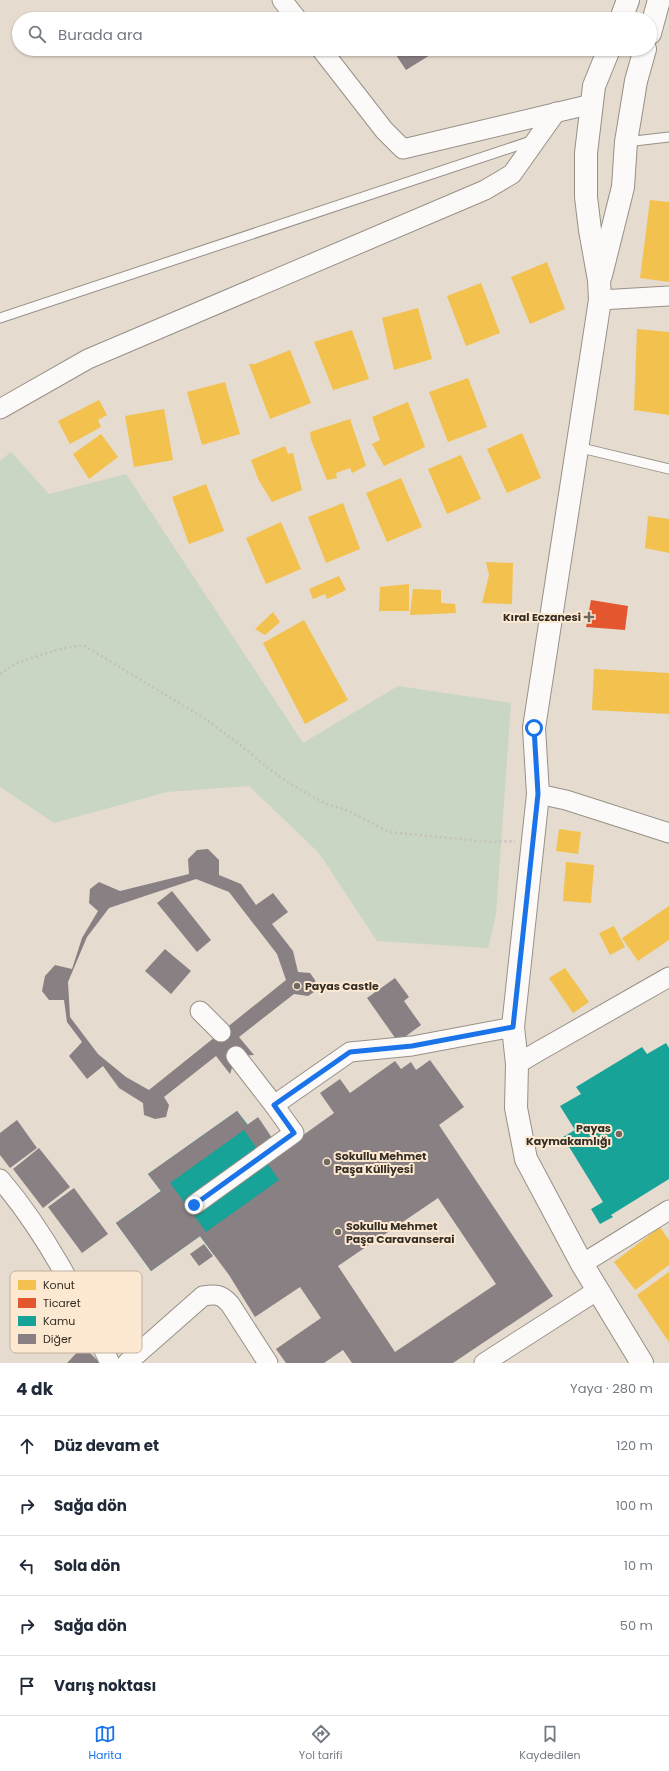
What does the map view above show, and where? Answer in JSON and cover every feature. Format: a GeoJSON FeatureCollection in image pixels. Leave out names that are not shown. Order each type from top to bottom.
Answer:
{"type":"FeatureCollection","features":[{"type":"Feature","properties":{"kind":"street"},"geometry":{"type":"LineString","coordinates":[[282,0],[291,12]]}},
{"type":"Feature","properties":{"kind":"street"},"geometry":{"type":"LineString","coordinates":[[624,12],[628,0]]}},
{"type":"Feature","properties":{"kind":"street"},"geometry":{"type":"LineString","coordinates":[[656,12],[660,0]]}},
{"type":"Feature","properties":{"kind":"street"},"geometry":{"type":"LineString","coordinates":[[326,56],[384,130],[402,148],[592,104]]}},
{"type":"Feature","properties":{"kind":"street"},"geometry":{"type":"LineString","coordinates":[[600,290],[586,197],[586,153],[594,86],[606,56]]}},
{"type":"Feature","properties":{"kind":"street"},"geometry":{"type":"LineString","coordinates":[[642,1363],[582,1264],[526,1159],[516,1108],[518,1064],[513,1027],[538,794],[534,728],[600,290],[623,187],[626,142],[636,81],[643,56]]}},
{"type":"Feature","properties":{"kind":"street"},"geometry":{"type":"LineString","coordinates":[[0,409],[88,359],[485,190],[512,174],[556,112]]}},
{"type":"Feature","properties":{"kind":"street"},"geometry":{"type":"LineString","coordinates":[[600,290],[669,296]]}},
{"type":"Feature","properties":{"kind":"street"},"geometry":{"type":"LineString","coordinates":[[538,794],[566,800],[669,833]]}},
{"type":"Feature","properties":{"kind":"street"},"geometry":{"type":"LineString","coordinates":[[518,1064],[669,977]]}},
{"type":"Feature","properties":{"kind":"street"},"geometry":{"type":"LineString","coordinates":[[200,1011],[221,1032]]}},
{"type":"Feature","properties":{"kind":"street"},"geometry":{"type":"LineString","coordinates":[[274,1105],[350,1052],[412,1046],[513,1027]]}},
{"type":"Feature","properties":{"kind":"street"},"geometry":{"type":"LineString","coordinates":[[194,1205],[294,1133],[236,1056]]}},
{"type":"Feature","properties":{"kind":"street"},"geometry":{"type":"LineString","coordinates":[[0,1179],[23,1206],[52,1250],[63,1271]]}},
{"type":"Feature","properties":{"kind":"street"},"geometry":{"type":"LineString","coordinates":[[582,1264],[669,1210]]}},
{"type":"Feature","properties":{"kind":"street"},"geometry":{"type":"LineString","coordinates":[[484,1363],[598,1290]]}},
{"type":"Feature","properties":{"kind":"street"},"geometry":{"type":"LineString","coordinates":[[142,1350],[203,1296],[214,1295],[224,1297],[230,1304],[268,1363]]}},
{"type":"Feature","properties":{"kind":"street"},"geometry":{"type":"LineString","coordinates":[[105,1353],[110,1363]]}},
{"type":"Feature","properties":{"kind":"street"},"geometry":{"type":"LineString","coordinates":[[128,1363],[139,1353]]}},
{"type":"Feature","properties":{"kind":"lane"},"geometry":{"type":"LineString","coordinates":[[626,142],[669,137]]}},
{"type":"Feature","properties":{"kind":"lane"},"geometry":{"type":"LineString","coordinates":[[0,318],[538,138]]}},
{"type":"Feature","properties":{"kind":"lane"},"geometry":{"type":"LineString","coordinates":[[577,447],[669,469]]}},
{"type":"Feature","properties":{"kind":"path"},"geometry":{"type":"LineString","coordinates":[[0,674],[16,663],[60,649],[83,645],[168,698],[204,718],[289,783],[324,803],[349,811],[389,832],[490,842],[533,841]]}},
{"type":"Feature","properties":{"kind":"green space"},"geometry":{"type":"Polygon","coordinates":[[[11,452],[49,494],[126,474],[303,743],[398,686],[511,703],[496,915],[488,948],[377,941],[319,853],[249,786],[167,792],[54,823],[0,787],[0,461],[11,452]]]}},
{"type":"Feature","properties":{"kind":"building: Konut"},"geometry":{"type":"Polygon","coordinates":[[[650,200],[669,202],[669,282],[640,278],[650,200]]]}},
{"type":"Feature","properties":{"kind":"building: Konut"},"geometry":{"type":"Polygon","coordinates":[[[547,262],[565,309],[530,324],[511,277],[547,262]]]}},
{"type":"Feature","properties":{"kind":"building: Konut"},"geometry":{"type":"Polygon","coordinates":[[[481,283],[500,333],[466,346],[447,296],[481,283]]]}},
{"type":"Feature","properties":{"kind":"building: Konut"},"geometry":{"type":"Polygon","coordinates":[[[418,308],[432,359],[394,370],[382,318],[418,308]]]}},
{"type":"Feature","properties":{"kind":"building: Konut"},"geometry":{"type":"Polygon","coordinates":[[[637,329],[669,332],[669,415],[634,410],[637,329]]]}},
{"type":"Feature","properties":{"kind":"building: Konut"},"geometry":{"type":"Polygon","coordinates":[[[352,330],[369,379],[333,390],[314,342],[352,330]]]}},
{"type":"Feature","properties":{"kind":"building: Konut"},"geometry":{"type":"Polygon","coordinates":[[[290,350],[311,403],[270,419],[249,364],[255,364],[290,350]]]}},
{"type":"Feature","properties":{"kind":"building: Konut"},"geometry":{"type":"Polygon","coordinates":[[[468,378],[487,427],[448,442],[429,392],[468,378]]]}},
{"type":"Feature","properties":{"kind":"building: Konut"},"geometry":{"type":"Polygon","coordinates":[[[225,382],[240,434],[202,445],[187,392],[225,382]]]}},
{"type":"Feature","properties":{"kind":"building: Konut"},"geometry":{"type":"Polygon","coordinates":[[[99,400],[107,415],[98,420],[101,427],[70,444],[58,421],[99,400]]]}},
{"type":"Feature","properties":{"kind":"building: Konut"},"geometry":{"type":"Polygon","coordinates":[[[408,402],[425,447],[384,466],[372,444],[380,440],[372,417],[408,402]]]}},
{"type":"Feature","properties":{"kind":"building: Konut"},"geometry":{"type":"Polygon","coordinates":[[[164,409],[173,460],[134,467],[125,416],[164,409]]]}},
{"type":"Feature","properties":{"kind":"building: Konut"},"geometry":{"type":"Polygon","coordinates":[[[350,419],[366,466],[352,473],[350,468],[336,473],[337,478],[327,480],[311,440],[310,432],[350,419]]]}},
{"type":"Feature","properties":{"kind":"building: Konut"},"geometry":{"type":"Polygon","coordinates":[[[522,433],[541,478],[507,493],[487,449],[522,433]]]}},
{"type":"Feature","properties":{"kind":"building: Konut"},"geometry":{"type":"Polygon","coordinates":[[[101,434],[118,457],[89,479],[73,454],[101,434]]]}},
{"type":"Feature","properties":{"kind":"building: Konut"},"geometry":{"type":"Polygon","coordinates":[[[285,446],[288,454],[293,453],[302,490],[272,502],[258,479],[251,460],[285,446]]]}},
{"type":"Feature","properties":{"kind":"building: Konut"},"geometry":{"type":"Polygon","coordinates":[[[461,455],[481,499],[447,514],[428,469],[461,455]]]}},
{"type":"Feature","properties":{"kind":"building: Konut"},"geometry":{"type":"Polygon","coordinates":[[[401,478],[422,527],[387,542],[366,493],[401,478]]]}},
{"type":"Feature","properties":{"kind":"building: Konut"},"geometry":{"type":"Polygon","coordinates":[[[206,484],[224,531],[189,544],[172,497],[206,484]]]}},
{"type":"Feature","properties":{"kind":"building: Konut"},"geometry":{"type":"Polygon","coordinates":[[[343,503],[360,549],[326,563],[308,517],[343,503]]]}},
{"type":"Feature","properties":{"kind":"building: Konut"},"geometry":{"type":"Polygon","coordinates":[[[648,516],[669,519],[669,553],[645,548],[648,516]]]}},
{"type":"Feature","properties":{"kind":"building: Konut"},"geometry":{"type":"Polygon","coordinates":[[[281,522],[301,569],[266,584],[246,538],[281,522]]]}},
{"type":"Feature","properties":{"kind":"building: Konut"},"geometry":{"type":"Polygon","coordinates":[[[486,562],[513,563],[512,604],[482,603],[489,575],[486,562]]]}},
{"type":"Feature","properties":{"kind":"building: Konut"},"geometry":{"type":"Polygon","coordinates":[[[339,576],[346,590],[327,599],[325,594],[313,599],[309,589],[339,576]]]}},
{"type":"Feature","properties":{"kind":"building: Konut"},"geometry":{"type":"Polygon","coordinates":[[[409,584],[409,611],[379,611],[380,587],[409,584]]]}},
{"type":"Feature","properties":{"kind":"building: Konut"},"geometry":{"type":"Polygon","coordinates":[[[413,589],[441,590],[441,603],[455,604],[456,613],[410,615],[413,589]]]}},
{"type":"Feature","properties":{"kind":"building: Konut"},"geometry":{"type":"Polygon","coordinates":[[[273,612],[280,622],[265,635],[255,629],[273,612]]]}},
{"type":"Feature","properties":{"kind":"building: Konut"},"geometry":{"type":"Polygon","coordinates":[[[304,620],[348,700],[305,724],[263,643],[304,620]]]}},
{"type":"Feature","properties":{"kind":"building: Konut"},"geometry":{"type":"Polygon","coordinates":[[[594,669],[669,673],[669,714],[592,710],[594,669]]]}},
{"type":"Feature","properties":{"kind":"building: Konut"},"geometry":{"type":"Polygon","coordinates":[[[559,829],[581,832],[578,854],[556,851],[559,829]]]}},
{"type":"Feature","properties":{"kind":"building: Konut"},"geometry":{"type":"Polygon","coordinates":[[[566,862],[594,865],[591,903],[563,901],[566,862]]]}},
{"type":"Feature","properties":{"kind":"building: Konut"},"geometry":{"type":"Polygon","coordinates":[[[669,906],[669,940],[638,961],[622,938],[669,906]]]}},
{"type":"Feature","properties":{"kind":"building: Konut"},"geometry":{"type":"Polygon","coordinates":[[[614,926],[625,947],[610,955],[599,933],[614,926]]]}},
{"type":"Feature","properties":{"kind":"building: Konut"},"geometry":{"type":"Polygon","coordinates":[[[565,968],[589,1002],[573,1013],[549,978],[565,968]]]}},
{"type":"Feature","properties":{"kind":"building: Konut"},"geometry":{"type":"Polygon","coordinates":[[[660,1227],[669,1240],[669,1265],[635,1290],[614,1262],[660,1227]]]}},
{"type":"Feature","properties":{"kind":"building: Konut"},"geometry":{"type":"Polygon","coordinates":[[[669,1272],[669,1342],[637,1295],[669,1272]]]}},
{"type":"Feature","properties":{"kind":"building: Ticaret"},"geometry":{"type":"Polygon","coordinates":[[[591,600],[628,606],[625,630],[586,627],[591,600]]]}},
{"type":"Feature","properties":{"kind":"building: Kamu","name":"Payas Kaymakamlığı"},"geometry":{"type":"Polygon","coordinates":[[[666,1043],[669,1048],[669,1179],[611,1215],[613,1217],[600,1224],[591,1209],[603,1202],[563,1137],[575,1130],[560,1106],[581,1094],[576,1087],[642,1047],[647,1054],[666,1043]]]}},
{"type":"Feature","properties":{"kind":"building: Kamu"},"geometry":{"type":"Polygon","coordinates":[[[237,1111],[299,1190],[214,1255],[200,1236],[151,1271],[116,1223],[161,1191],[148,1174],[237,1111]]]}},
{"type":"Feature","properties":{"kind":"building: Diğer"},"geometry":{"type":"Polygon","coordinates":[[[397,56],[429,56],[406,70],[397,56]]]}},
{"type":"Feature","properties":{"kind":"building: Diğer","name":"Payas Castle"},"geometry":{"type":"Polygon","coordinates":[[[208,849],[219,860],[219,875],[241,884],[256,905],[273,893],[288,912],[272,924],[293,951],[298,972],[310,973],[315,980],[317,990],[308,996],[294,994],[239,1037],[254,1055],[236,1056],[230,1074],[216,1056],[164,1097],[169,1105],[166,1117],[155,1119],[144,1115],[143,1103],[119,1088],[103,1066],[87,1079],[69,1056],[82,1042],[67,1022],[64,1000],[49,1000],[42,991],[45,976],[55,965],[72,969],[82,938],[98,911],[89,903],[90,889],[99,882],[120,891],[189,874],[188,859],[197,850],[208,849]],[[196,879],[109,908],[87,937],[68,982],[70,1017],[98,1054],[126,1077],[149,1090],[286,980],[277,954],[229,892],[196,879]]]}},
{"type":"Feature","properties":{"kind":"building: Diğer"},"geometry":{"type":"Polygon","coordinates":[[[172,891],[211,940],[197,952],[157,903],[172,891]]]}},
{"type":"Feature","properties":{"kind":"building: Diğer"},"geometry":{"type":"Polygon","coordinates":[[[165,949],[191,971],[171,994],[145,971],[165,949]]]}},
{"type":"Feature","properties":{"kind":"building: Diğer"},"geometry":{"type":"Polygon","coordinates":[[[395,978],[409,997],[404,1001],[421,1025],[398,1042],[367,998],[395,978]]]}},
{"type":"Feature","properties":{"kind":"building: Diğer"},"geometry":{"type":"Polygon","coordinates":[[[430,1060],[464,1107],[439,1125],[553,1296],[453,1363],[352,1363],[343,1350],[324,1363],[286,1363],[276,1349],[321,1318],[300,1287],[255,1317],[229,1275],[200,1236],[151,1271],[116,1223],[161,1191],[148,1174],[237,1111],[247,1125],[258,1117],[281,1151],[334,1113],[320,1093],[340,1079],[350,1093],[395,1061],[401,1069],[411,1062],[416,1070],[430,1060]],[[244,1130],[170,1183],[206,1232],[279,1180],[244,1130]],[[438,1198],[338,1266],[395,1352],[496,1284],[438,1198]]]}},
{"type":"Feature","properties":{"kind":"building: Diğer"},"geometry":{"type":"Polygon","coordinates":[[[17,1120],[37,1148],[10,1168],[0,1155],[0,1133],[17,1120]]]}},
{"type":"Feature","properties":{"kind":"building: Diğer"},"geometry":{"type":"Polygon","coordinates":[[[39,1148],[70,1187],[43,1208],[13,1169],[39,1148]]]}},
{"type":"Feature","properties":{"kind":"building: Diğer"},"geometry":{"type":"Polygon","coordinates":[[[74,1188],[108,1234],[82,1253],[48,1207],[74,1188]]]}},
{"type":"Feature","properties":{"kind":"building: Diğer"},"geometry":{"type":"Polygon","coordinates":[[[204,1244],[213,1256],[199,1266],[190,1254],[204,1244]]]}},
{"type":"Feature","properties":{"kind":"building: Diğer"},"geometry":{"type":"Polygon","coordinates":[[[76,1353],[90,1353],[100,1363],[67,1363],[76,1353]]]}},
{"type":"Feature","properties":{"kind":"place","name":"Kıral Eczanesi"},"geometry":{"type":"Point","coordinates":[589,617]}},
{"type":"Feature","properties":{"kind":"place","name":"Payas Castle"},"geometry":{"type":"Point","coordinates":[297,986]}},
{"type":"Feature","properties":{"kind":"place","name":"Payas Kaymakamlığı"},"geometry":{"type":"Point","coordinates":[619,1134]}},
{"type":"Feature","properties":{"kind":"place","name":"Sokullu Mehmet Paşa Külliyesi"},"geometry":{"type":"Point","coordinates":[327,1162]}},
{"type":"Feature","properties":{"kind":"place","name":"Sokullu Mehmet Paşa Caravanserai"},"geometry":{"type":"Point","coordinates":[338,1232]}},
{"type":"Feature","properties":{"kind":"route"},"geometry":{"type":"LineString","coordinates":[[194,1205],[294,1133],[274,1105],[350,1052],[412,1046],[513,1027],[538,794],[534,728]]}}]}
